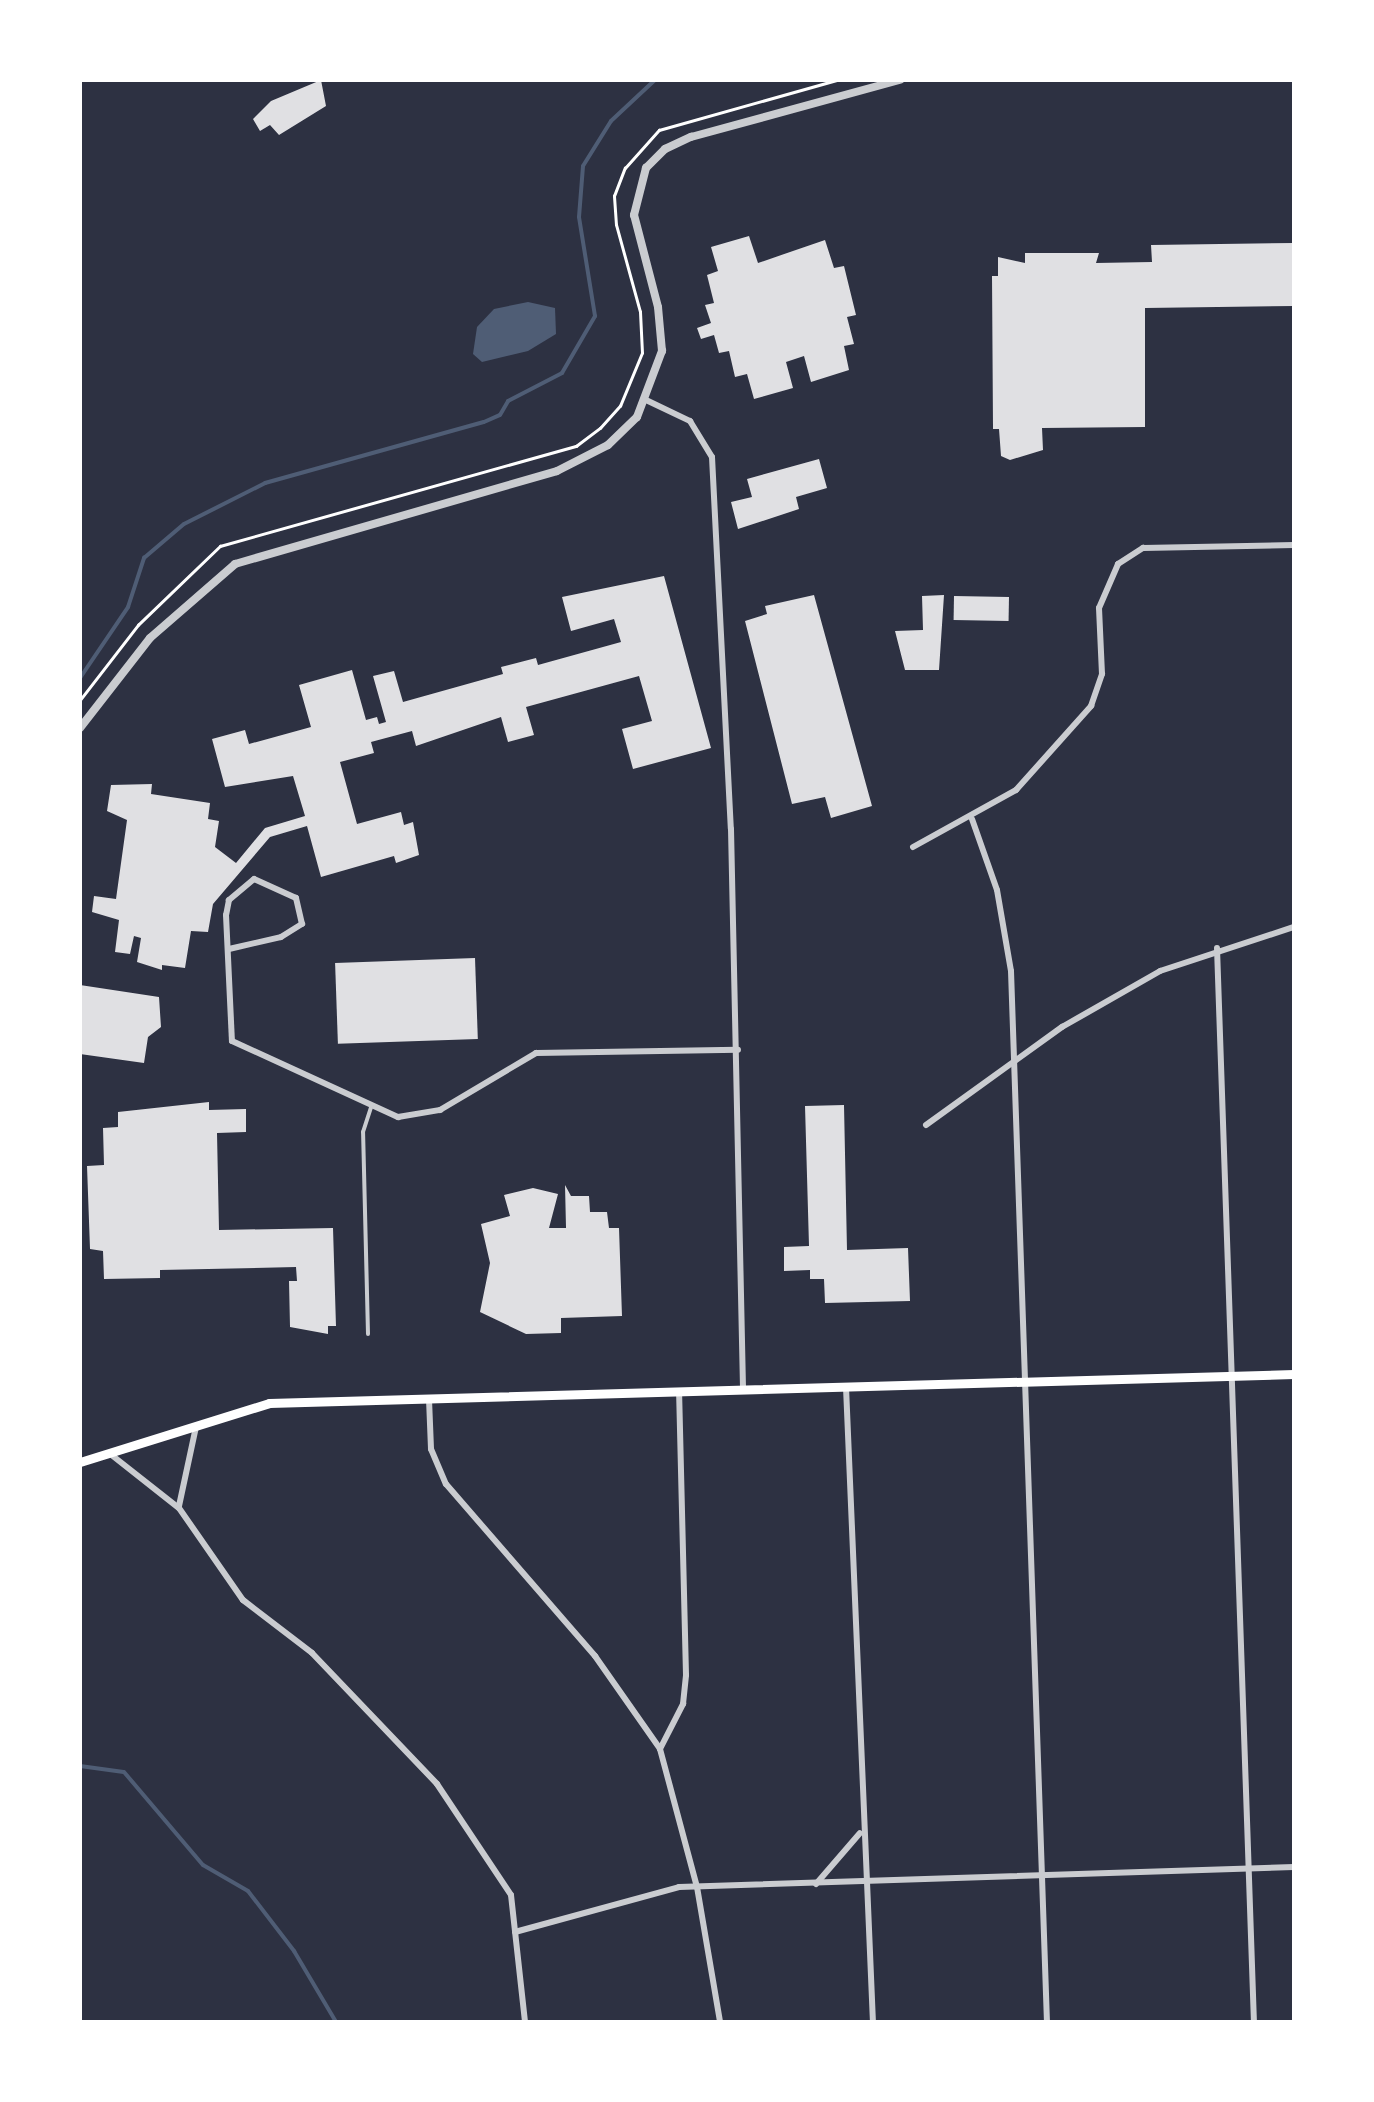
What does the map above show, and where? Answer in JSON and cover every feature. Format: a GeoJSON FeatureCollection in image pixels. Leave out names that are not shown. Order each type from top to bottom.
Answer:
{"type":"FeatureCollection","features":[{"type":"Feature","properties":{"kind":"main road"},"geometry":{"type":"LineString","coordinates":[[80,1462],[201,1420],[269,1403],[1294,1374]]}},
{"type":"Feature","properties":{"kind":"street"},"geometry":{"type":"LineString","coordinates":[[80,728],[150,638],[220,573],[251,558],[575,464],[623,433],[646,400],[662,336],[634,215],[634,192],[646,168],[677,142],[900,80]]}},
{"type":"Feature","properties":{"kind":"street"},"geometry":{"type":"LineString","coordinates":[[646,400],[690,421],[712,458],[738,1050],[743,1390]]}},
{"type":"Feature","properties":{"kind":"street"},"geometry":{"type":"LineString","coordinates":[[914,847],[972,818],[1048,760],[1091,706],[1102,674],[1099,608],[1118,564],[1143,548],[1294,545]]}},
{"type":"Feature","properties":{"kind":"street"},"geometry":{"type":"LineString","coordinates":[[972,818],[997,890],[1011,971],[1047,2022]]}},
{"type":"Feature","properties":{"kind":"street"},"geometry":{"type":"LineString","coordinates":[[229,948],[281,937],[302,924],[304,910],[284,890],[254,879],[229,900],[229,948],[232,1041],[398,1118],[440,1110],[516,1060],[543,1052],[738,1050]]}},
{"type":"Feature","properties":{"kind":"street"},"geometry":{"type":"LineString","coordinates":[[926,1125],[1016,1061],[1160,971],[1217,948],[1294,927]]}},
{"type":"Feature","properties":{"kind":"street"},"geometry":{"type":"LineString","coordinates":[[1217,948],[1254,2022]]}},
{"type":"Feature","properties":{"kind":"street"},"geometry":{"type":"LineString","coordinates":[[846,1387],[861,1832],[873,2022]]}},
{"type":"Feature","properties":{"kind":"street"},"geometry":{"type":"LineString","coordinates":[[660,1749],[683,1704],[686,1675],[679,1392]]}},
{"type":"Feature","properties":{"kind":"street"},"geometry":{"type":"LineString","coordinates":[[429,1398],[430,1449],[446,1484],[595,1656],[660,1749],[697,1886],[720,2022]]}},
{"type":"Feature","properties":{"kind":"street"},"geometry":{"type":"LineString","coordinates":[[179,1508],[189,1437],[201,1420]]}},
{"type":"Feature","properties":{"kind":"street"},"geometry":{"type":"LineString","coordinates":[[108,1452],[179,1508],[243,1600],[312,1652],[436,1784],[512,1895],[525,2022]]}},
{"type":"Feature","properties":{"kind":"street"},"geometry":{"type":"LineString","coordinates":[[816,1884],[861,1832]]}},
{"type":"Feature","properties":{"kind":"street"},"geometry":{"type":"LineString","coordinates":[[515,1932],[640,1893],[697,1886],[1294,1867]]}},
{"type":"Feature","properties":{"kind":"lane"},"geometry":{"type":"LineString","coordinates":[[368,1334],[363,1132],[372,1105]]}},
{"type":"Feature","properties":{"kind":"path"},"geometry":{"type":"LineString","coordinates":[[80,700],[138,625],[220,546],[576,446],[600,428],[620,406],[642,352],[640,312],[616,225],[614,196],[625,168],[660,130],[838,80]]}},
{"type":"Feature","properties":{"kind":"water"},"geometry":{"type":"Polygon","coordinates":[[[528,302],[555,308],[556,334],[528,351],[482,362],[473,354],[477,327],[494,309],[528,302]]]}},
{"type":"Feature","properties":{"kind":"building"},"geometry":{"type":"Polygon","coordinates":[[[321,80],[326,106],[279,135],[270,125],[260,131],[253,119],[271,101],[321,80]]]}},
{"type":"Feature","properties":{"kind":"building"},"geometry":{"type":"Polygon","coordinates":[[[749,236],[758,263],[825,240],[834,268],[844,266],[856,315],[847,317],[854,344],[844,346],[849,370],[811,382],[804,356],[786,362],[793,388],[754,399],[747,374],[735,377],[729,351],[719,353],[714,335],[701,339],[697,328],[711,323],[705,305],[714,303],[707,275],[718,271],[711,247],[749,236]]]}},
{"type":"Feature","properties":{"kind":"building"},"geometry":{"type":"Polygon","coordinates":[[[1294,243],[1294,306],[1145,308],[1145,427],[1042,428],[1043,450],[1010,460],[1001,456],[999,429],[993,429],[992,276],[998,276],[998,257],[1025,263],[1025,253],[1099,253],[1096,263],[1152,262],[1151,245],[1294,243]]]}},
{"type":"Feature","properties":{"kind":"building"},"geometry":{"type":"Polygon","coordinates":[[[819,459],[827,488],[796,497],[799,509],[738,529],[731,502],[752,497],[747,479],[819,459]]]}},
{"type":"Feature","properties":{"kind":"building"},"geometry":{"type":"Polygon","coordinates":[[[664,576],[711,748],[633,769],[622,729],[652,721],[639,676],[526,707],[534,735],[508,742],[501,717],[416,746],[412,731],[371,742],[374,753],[340,762],[357,824],[401,812],[404,825],[413,822],[419,855],[396,863],[394,856],[321,877],[307,826],[270,837],[213,904],[208,932],[191,931],[185,968],[162,965],[162,970],[137,962],[141,938],[134,936],[130,954],[115,952],[119,920],[92,912],[94,896],[116,899],[127,820],[107,811],[111,785],[152,784],[151,794],[210,803],[208,819],[219,821],[215,847],[236,863],[265,828],[305,816],[293,776],[225,787],[212,739],[245,730],[249,744],[311,727],[299,685],[352,670],[366,720],[377,717],[379,724],[386,722],[373,676],[394,671],[403,702],[503,674],[501,667],[536,658],[538,665],[621,642],[614,619],[571,631],[562,597],[664,576]]]}},
{"type":"Feature","properties":{"kind":"building"},"geometry":{"type":"Polygon","coordinates":[[[814,595],[872,806],[831,818],[825,797],[792,804],[745,621],[767,614],[765,606],[814,595]]]}},
{"type":"Feature","properties":{"kind":"building"},"geometry":{"type":"Polygon","coordinates":[[[944,595],[939,670],[905,670],[895,631],[923,630],[922,596],[944,595]]]}},
{"type":"Feature","properties":{"kind":"building"},"geometry":{"type":"Polygon","coordinates":[[[954,596],[1009,597],[1009,621],[954,620],[954,596]]]}},
{"type":"Feature","properties":{"kind":"building"},"geometry":{"type":"Polygon","coordinates":[[[475,958],[478,1039],[338,1044],[335,963],[475,958]]]}},
{"type":"Feature","properties":{"kind":"building"},"geometry":{"type":"Polygon","coordinates":[[[80,985],[159,997],[161,1027],[148,1037],[144,1063],[80,1054],[80,985]]]}},
{"type":"Feature","properties":{"kind":"building"},"geometry":{"type":"Polygon","coordinates":[[[209,1102],[209,1110],[246,1109],[246,1132],[217,1133],[219,1230],[333,1228],[336,1326],[328,1326],[328,1334],[290,1327],[289,1281],[297,1281],[296,1267],[160,1270],[160,1278],[104,1279],[103,1251],[90,1249],[87,1166],[104,1165],[103,1128],[118,1127],[118,1112],[209,1102]]]}},
{"type":"Feature","properties":{"kind":"building"},"geometry":{"type":"Polygon","coordinates":[[[844,1105],[847,1250],[908,1248],[910,1301],[825,1303],[824,1279],[810,1279],[810,1270],[784,1271],[784,1247],[809,1246],[805,1106],[844,1105]]]}},
{"type":"Feature","properties":{"kind":"building"},"geometry":{"type":"Polygon","coordinates":[[[565,1185],[571,1196],[589,1196],[590,1212],[607,1212],[609,1228],[619,1228],[622,1316],[561,1318],[561,1333],[526,1334],[480,1312],[490,1263],[481,1224],[510,1216],[504,1195],[533,1188],[558,1194],[549,1228],[566,1228],[565,1185]]]}},
{"type":"Feature","properties":{"kind":"waterway"},"geometry":{"type":"LineString","coordinates":[[80,678],[128,607],[144,558],[184,524],[265,483],[484,422],[500,415],[508,401],[562,373],[595,316],[579,217],[583,166],[611,121],[655,80]]}},
{"type":"Feature","properties":{"kind":"waterway"},"geometry":{"type":"LineString","coordinates":[[80,1766],[124,1772],[203,1865],[248,1891],[294,1951],[336,2022]]}}]}
